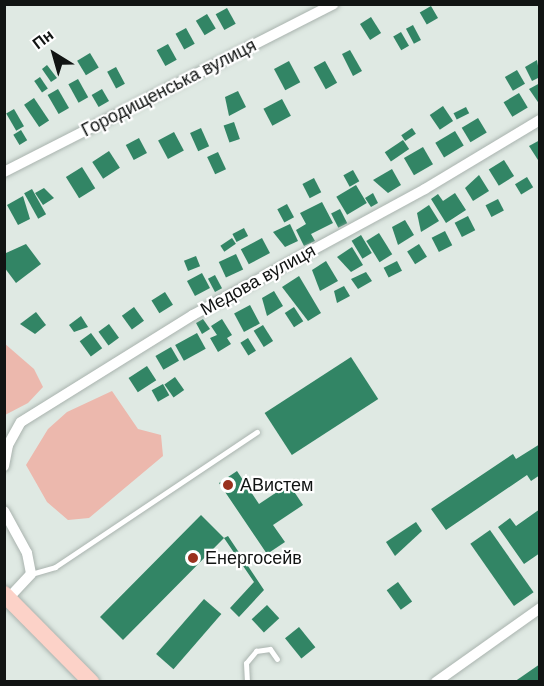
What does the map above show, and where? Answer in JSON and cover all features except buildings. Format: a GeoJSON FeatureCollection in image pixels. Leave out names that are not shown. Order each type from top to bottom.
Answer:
{"type":"FeatureCollection","features":[{"type":"Feature","properties":{"kind":"main road"},"geometry":{"type":"LineString","coordinates":[[7,596],[91,681]]}},
{"type":"Feature","properties":{"kind":"street","name":"Городищенська вулиця"},"geometry":{"type":"LineString","coordinates":[[4,172],[334,4]]}},
{"type":"Feature","properties":{"kind":"street","name":"Медова вулиця"},"geometry":{"type":"LineString","coordinates":[[4,466],[8,445],[21,422],[193,315],[425,189],[540,120]]}},
{"type":"Feature","properties":{"kind":"street"},"geometry":{"type":"LineString","coordinates":[[4,511],[27,553],[31,574],[7,596]]}},
{"type":"Feature","properties":{"kind":"street"},"geometry":{"type":"LineString","coordinates":[[436,681],[540,608]]}},
{"type":"Feature","properties":{"kind":"lane"},"geometry":{"type":"LineString","coordinates":[[31,574],[55,567],[257,432]]}},
{"type":"Feature","properties":{"kind":"lane"},"geometry":{"type":"LineString","coordinates":[[247,681],[246,663],[256,651],[270,649],[277,659]]}},
{"type":"Feature","properties":{"kind":"shaded area"},"geometry":{"type":"Polygon","coordinates":[[[4,343],[34,369],[43,387],[28,403],[5,415],[4,343]]]}},
{"type":"Feature","properties":{"kind":"shaded area"},"geometry":{"type":"Polygon","coordinates":[[[112,391],[138,429],[161,435],[163,456],[89,518],[68,520],[47,502],[26,465],[48,429],[67,412],[112,391]]]}},
{"type":"Feature","properties":{"kind":"place","name":"АВистем"},"geometry":{"type":"Point","coordinates":[228,485]}},
{"type":"Feature","properties":{"kind":"place","name":"Енергосейв"},"geometry":{"type":"Point","coordinates":[193,558]}}]}
